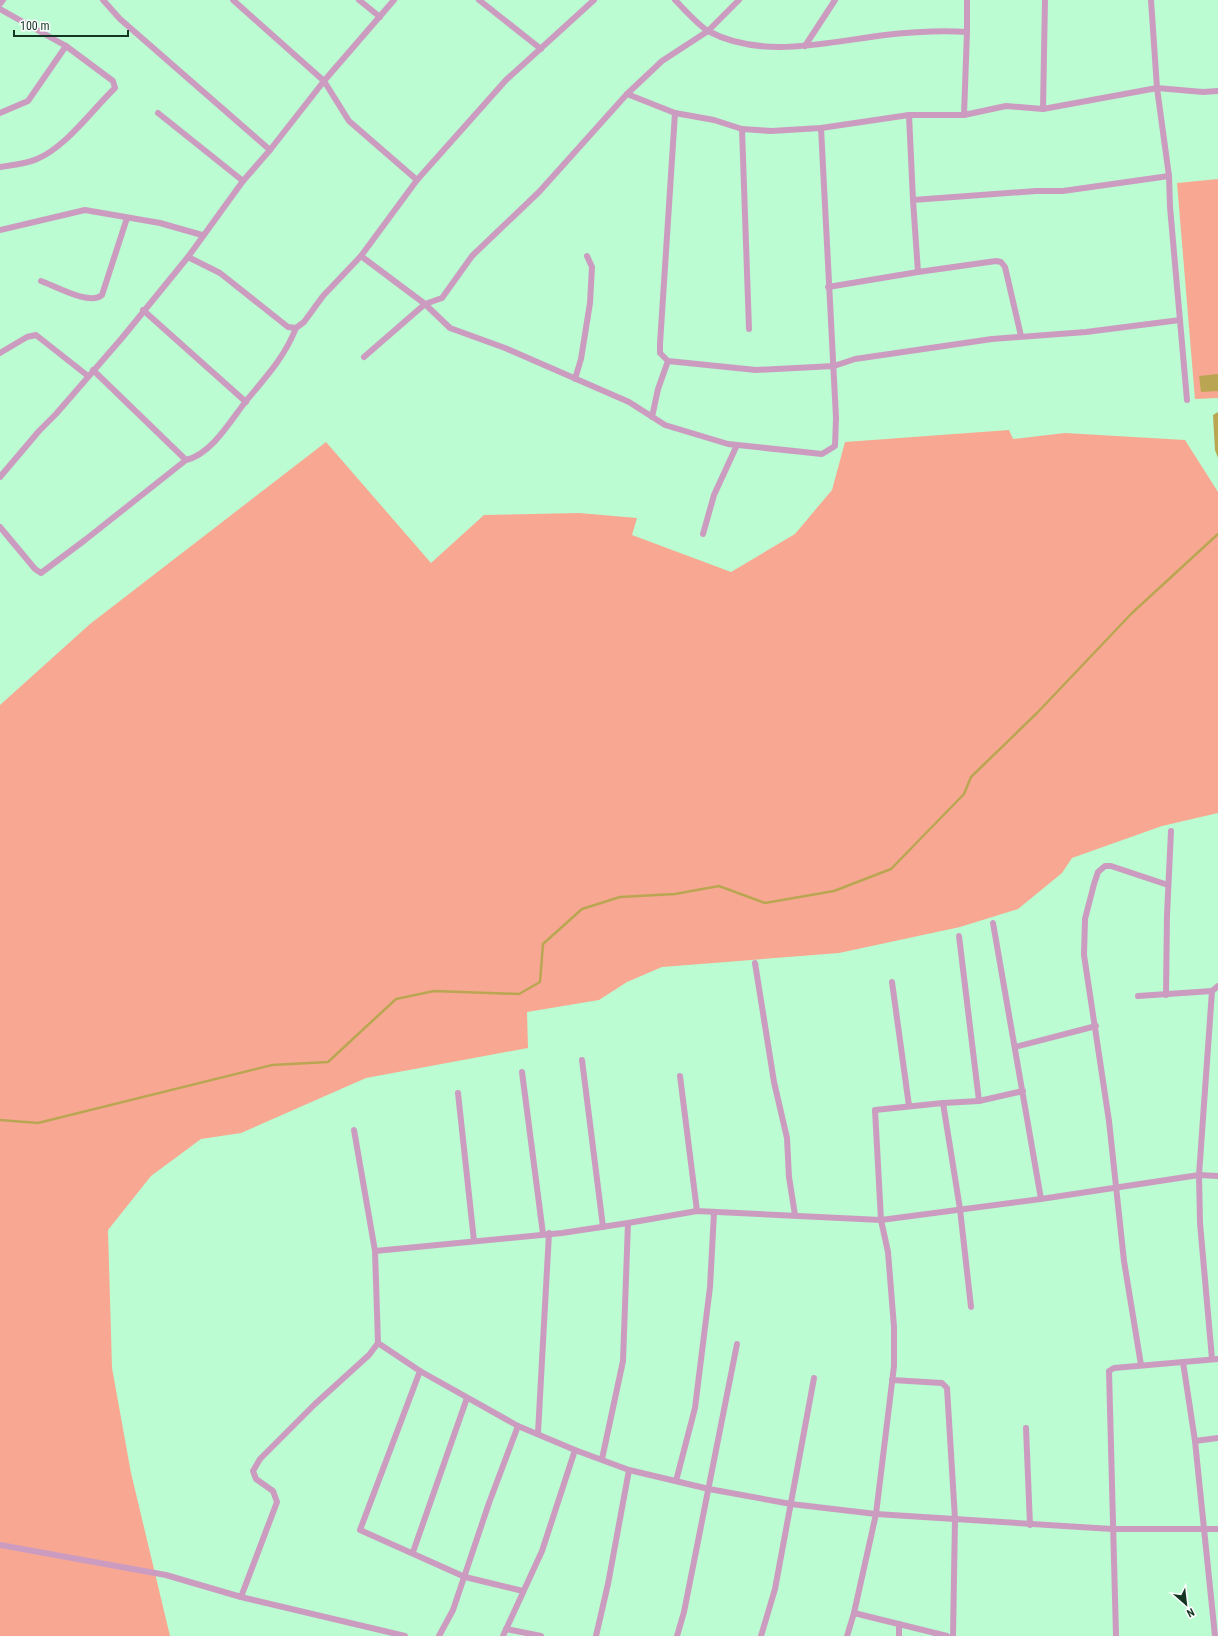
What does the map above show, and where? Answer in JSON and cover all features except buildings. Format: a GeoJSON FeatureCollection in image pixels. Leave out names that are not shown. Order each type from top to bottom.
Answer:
{"type":"FeatureCollection","features":[{"type":"Feature","properties":{"kind":"street"},"geometry":{"type":"LineString","coordinates":[[0,4],[3,0]]}},
{"type":"Feature","properties":{"kind":"street"},"geometry":{"type":"LineString","coordinates":[[103,0],[120,19],[270,150]]}},
{"type":"Feature","properties":{"kind":"street"},"geometry":{"type":"LineString","coordinates":[[233,0],[324,81],[349,121],[417,180]]}},
{"type":"Feature","properties":{"kind":"street"},"geometry":{"type":"LineString","coordinates":[[359,0],[380,17]]}},
{"type":"Feature","properties":{"kind":"street"},"geometry":{"type":"LineString","coordinates":[[0,477],[88,376],[188,257],[202,234],[243,181],[270,150],[324,81],[394,0]]}},
{"type":"Feature","properties":{"kind":"street"},"geometry":{"type":"LineString","coordinates":[[479,0],[540,49]]}},
{"type":"Feature","properties":{"kind":"street"},"geometry":{"type":"LineString","coordinates":[[675,0],[708,31],[737,41],[756,45],[805,46],[914,32],[967,32]]}},
{"type":"Feature","properties":{"kind":"street"},"geometry":{"type":"LineString","coordinates":[[364,357],[425,304],[442,298],[472,256],[539,192],[627,94],[662,61],[708,31],[739,0]]}},
{"type":"Feature","properties":{"kind":"street"},"geometry":{"type":"LineString","coordinates":[[805,46],[835,0]]}},
{"type":"Feature","properties":{"kind":"street"},"geometry":{"type":"LineString","coordinates":[[964,115],[967,0]]}},
{"type":"Feature","properties":{"kind":"street"},"geometry":{"type":"LineString","coordinates":[[1043,109],[1045,0]]}},
{"type":"Feature","properties":{"kind":"street"},"geometry":{"type":"LineString","coordinates":[[1151,0],[1157,88],[1169,176],[1187,400]]}},
{"type":"Feature","properties":{"kind":"street"},"geometry":{"type":"LineString","coordinates":[[0,527],[34,569],[41,572],[98,531],[186,460],[196,458],[232,422],[246,402],[274,370],[296,328],[304,322],[323,296],[361,256],[417,180],[506,80],[591,1]]}},
{"type":"Feature","properties":{"kind":"street"},"geometry":{"type":"LineString","coordinates":[[0,9],[66,46],[113,82],[115,88],[99,103],[75,131],[46,154],[36,160],[0,167]]}},
{"type":"Feature","properties":{"kind":"street"},"geometry":{"type":"LineString","coordinates":[[0,113],[28,101],[66,46]]}},
{"type":"Feature","properties":{"kind":"street"},"geometry":{"type":"LineString","coordinates":[[627,94],[675,113],[714,120],[742,128],[771,131],[820,128],[909,116],[964,115],[1006,106],[1043,109],[1157,88],[1203,92],[1218,91]]}},
{"type":"Feature","properties":{"kind":"street"},"geometry":{"type":"LineString","coordinates":[[158,113],[243,181]]}},
{"type":"Feature","properties":{"kind":"street"},"geometry":{"type":"LineString","coordinates":[[675,113],[660,344],[660,353],[668,361],[756,370],[834,366],[855,358],[1020,336],[1086,332],[1180,320]]}},
{"type":"Feature","properties":{"kind":"street"},"geometry":{"type":"LineString","coordinates":[[909,116],[918,272]]}},
{"type":"Feature","properties":{"kind":"street"},"geometry":{"type":"LineString","coordinates":[[742,128],[748,329]]}},
{"type":"Feature","properties":{"kind":"street"},"geometry":{"type":"LineString","coordinates":[[361,256],[415,294],[450,328],[505,348],[629,402],[665,425],[695,435],[737,445],[822,454],[835,446],[834,366],[828,287],[820,128]]}},
{"type":"Feature","properties":{"kind":"street"},"geometry":{"type":"LineString","coordinates":[[913,200],[1045,190],[1063,191],[1169,176]]}},
{"type":"Feature","properties":{"kind":"street"},"geometry":{"type":"LineString","coordinates":[[0,230],[85,210],[160,223],[202,234]]}},
{"type":"Feature","properties":{"kind":"street"},"geometry":{"type":"LineString","coordinates":[[41,281],[89,300],[98,299],[102,295],[127,218]]}},
{"type":"Feature","properties":{"kind":"street"},"geometry":{"type":"LineString","coordinates":[[575,379],[581,359],[590,303],[592,267],[587,256]]}},
{"type":"Feature","properties":{"kind":"street"},"geometry":{"type":"LineString","coordinates":[[188,257],[220,273],[288,327],[296,328]]}},
{"type":"Feature","properties":{"kind":"street"},"geometry":{"type":"LineString","coordinates":[[828,287],[918,272],[996,261],[1001,262],[1005,268],[1020,336]]}},
{"type":"Feature","properties":{"kind":"street"},"geometry":{"type":"LineString","coordinates":[[143,310],[246,402]]}},
{"type":"Feature","properties":{"kind":"street"},"geometry":{"type":"LineString","coordinates":[[0,352],[27,337],[36,335],[88,376]]}},
{"type":"Feature","properties":{"kind":"street"},"geometry":{"type":"LineString","coordinates":[[652,417],[658,390],[668,361]]}},
{"type":"Feature","properties":{"kind":"street"},"geometry":{"type":"LineString","coordinates":[[93,370],[186,460]]}},
{"type":"Feature","properties":{"kind":"street"},"geometry":{"type":"LineString","coordinates":[[702,534],[714,495],[737,445]]}},
{"type":"Feature","properties":{"kind":"street"},"geometry":{"type":"LineString","coordinates":[[1166,995],[1168,884],[1171,830]]}},
{"type":"Feature","properties":{"kind":"street"},"geometry":{"type":"LineString","coordinates":[[1141,1365],[1124,1261],[1109,1121],[1096,1026],[1084,955],[1083,932],[1084,920],[1098,872],[1105,866],[1111,866],[1168,884]]}},
{"type":"Feature","properties":{"kind":"street"},"geometry":{"type":"LineString","coordinates":[[993,923],[1041,1199]]}},
{"type":"Feature","properties":{"kind":"street"},"geometry":{"type":"LineString","coordinates":[[959,936],[979,1101]]}},
{"type":"Feature","properties":{"kind":"street"},"geometry":{"type":"LineString","coordinates":[[756,963],[774,1082],[787,1138],[789,1177],[795,1215]]}},
{"type":"Feature","properties":{"kind":"street"},"geometry":{"type":"LineString","coordinates":[[892,982],[909,1106]]}},
{"type":"Feature","properties":{"kind":"street"},"geometry":{"type":"LineString","coordinates":[[1138,996],[1212,991],[1218,986]]}},
{"type":"Feature","properties":{"kind":"street"},"geometry":{"type":"LineString","coordinates":[[1116,1636],[1109,1371],[1114,1368],[1215,1359],[1200,1223],[1199,1175],[1212,991]]}},
{"type":"Feature","properties":{"kind":"street"},"geometry":{"type":"LineString","coordinates":[[1015,1048],[1096,1026]]}},
{"type":"Feature","properties":{"kind":"street"},"geometry":{"type":"LineString","coordinates":[[582,1060],[603,1227]]}},
{"type":"Feature","properties":{"kind":"street"},"geometry":{"type":"LineString","coordinates":[[522,1072],[546,1234],[538,1433]]}},
{"type":"Feature","properties":{"kind":"street"},"geometry":{"type":"LineString","coordinates":[[680,1076],[697,1211]]}},
{"type":"Feature","properties":{"kind":"street"},"geometry":{"type":"LineString","coordinates":[[847,1636],[854,1613],[876,1514],[892,1380],[894,1328],[888,1252],[881,1220],[874,1110],[943,1102],[979,1101],[1023,1091]]}},
{"type":"Feature","properties":{"kind":"street"},"geometry":{"type":"LineString","coordinates":[[458,1093],[474,1241]]}},
{"type":"Feature","properties":{"kind":"street"},"geometry":{"type":"LineString","coordinates":[[943,1102],[960,1210],[971,1308]]}},
{"type":"Feature","properties":{"kind":"street"},"geometry":{"type":"LineString","coordinates":[[241,1597],[277,1502],[273,1491],[256,1478],[254,1470],[260,1459],[315,1404],[369,1355],[378,1343],[375,1251],[354,1130]]}},
{"type":"Feature","properties":{"kind":"street"},"geometry":{"type":"LineString","coordinates":[[375,1251],[603,1227],[697,1211],[881,1220],[1041,1199],[1199,1175],[1218,1176]]}},
{"type":"Feature","properties":{"kind":"street"},"geometry":{"type":"LineString","coordinates":[[676,1481],[695,1408],[710,1287],[714,1213]]}},
{"type":"Feature","properties":{"kind":"street"},"geometry":{"type":"LineString","coordinates":[[602,1458],[623,1361],[628,1223]]}},
{"type":"Feature","properties":{"kind":"street"},"geometry":{"type":"LineString","coordinates":[[378,1343],[420,1372],[518,1426],[538,1433],[575,1450],[602,1458],[629,1470],[709,1489],[791,1504],[876,1514],[1030,1525],[1112,1529],[1218,1529]]}},
{"type":"Feature","properties":{"kind":"street"},"geometry":{"type":"LineString","coordinates":[[677,1636],[684,1612],[737,1344]]}},
{"type":"Feature","properties":{"kind":"street"},"geometry":{"type":"LineString","coordinates":[[1183,1362],[1196,1441],[1215,1636]]}},
{"type":"Feature","properties":{"kind":"street"},"geometry":{"type":"LineString","coordinates":[[420,1372],[360,1530],[413,1552],[465,1577],[523,1591]]}},
{"type":"Feature","properties":{"kind":"street"},"geometry":{"type":"LineString","coordinates":[[761,1636],[775,1589],[814,1378]]}},
{"type":"Feature","properties":{"kind":"street"},"geometry":{"type":"LineString","coordinates":[[892,1380],[942,1383],[947,1388],[955,1519],[953,1636]]}},
{"type":"Feature","properties":{"kind":"street"},"geometry":{"type":"LineString","coordinates":[[413,1552],[467,1398]]}},
{"type":"Feature","properties":{"kind":"street"},"geometry":{"type":"LineString","coordinates":[[439,1636],[454,1610],[489,1503],[518,1426]]}},
{"type":"Feature","properties":{"kind":"street"},"geometry":{"type":"LineString","coordinates":[[1026,1428],[1030,1525]]}},
{"type":"Feature","properties":{"kind":"street"},"geometry":{"type":"LineString","coordinates":[[1196,1441],[1218,1438]]}},
{"type":"Feature","properties":{"kind":"street"},"geometry":{"type":"LineString","coordinates":[[504,1636],[542,1551],[575,1450]]}},
{"type":"Feature","properties":{"kind":"street"},"geometry":{"type":"LineString","coordinates":[[596,1636],[608,1584],[629,1470]]}},
{"type":"Feature","properties":{"kind":"street"},"geometry":{"type":"LineString","coordinates":[[0,1545],[166,1575],[241,1597],[405,1636]]}},
{"type":"Feature","properties":{"kind":"street"},"geometry":{"type":"LineString","coordinates":[[854,1613],[947,1636]]}},
{"type":"Feature","properties":{"kind":"street"},"geometry":{"type":"LineString","coordinates":[[899,1624],[899,1636]]}},
{"type":"Feature","properties":{"kind":"street"},"geometry":{"type":"LineString","coordinates":[[506,1629],[541,1636]]}},
{"type":"Feature","properties":{"kind":"shaded area"},"geometry":{"type":"Polygon","coordinates":[[[1218,179],[1218,398],[1195,399],[1177,183],[1218,179]]]}},
{"type":"Feature","properties":{"kind":"shaded area"},"geometry":{"type":"Polygon","coordinates":[[[1218,374],[1218,391],[1201,392],[1199,376],[1218,374]]]}},
{"type":"Feature","properties":{"kind":"shaded area"},"geometry":{"type":"Polygon","coordinates":[[[1218,412],[1218,458],[1215,450],[1213,415],[1218,412]]]}},
{"type":"Feature","properties":{"kind":"shaded area"},"geometry":{"type":"Polygon","coordinates":[[[1009,430],[1013,439],[1065,433],[1185,440],[1218,492],[1218,813],[1162,826],[1072,858],[1062,873],[1018,909],[960,927],[839,953],[662,967],[627,982],[599,1000],[527,1012],[528,1048],[366,1078],[241,1133],[201,1139],[151,1176],[108,1230],[112,1368],[131,1473],[170,1636],[0,1636],[0,705],[90,624],[326,442],[431,563],[484,515],[579,513],[637,518],[632,535],[731,572],[795,534],[832,490],[845,442],[1009,430]]]}},
{"type":"Feature","properties":{"kind":"waterway"},"geometry":{"type":"LineString","coordinates":[[0,1120],[38,1123],[272,1065],[328,1062],[396,999],[434,991],[519,994],[540,982],[543,944],[582,909],[620,897],[675,894],[719,886],[765,903],[834,891],[891,869],[964,794],[971,777],[1037,713],[1132,613],[1218,534]]}}]}
